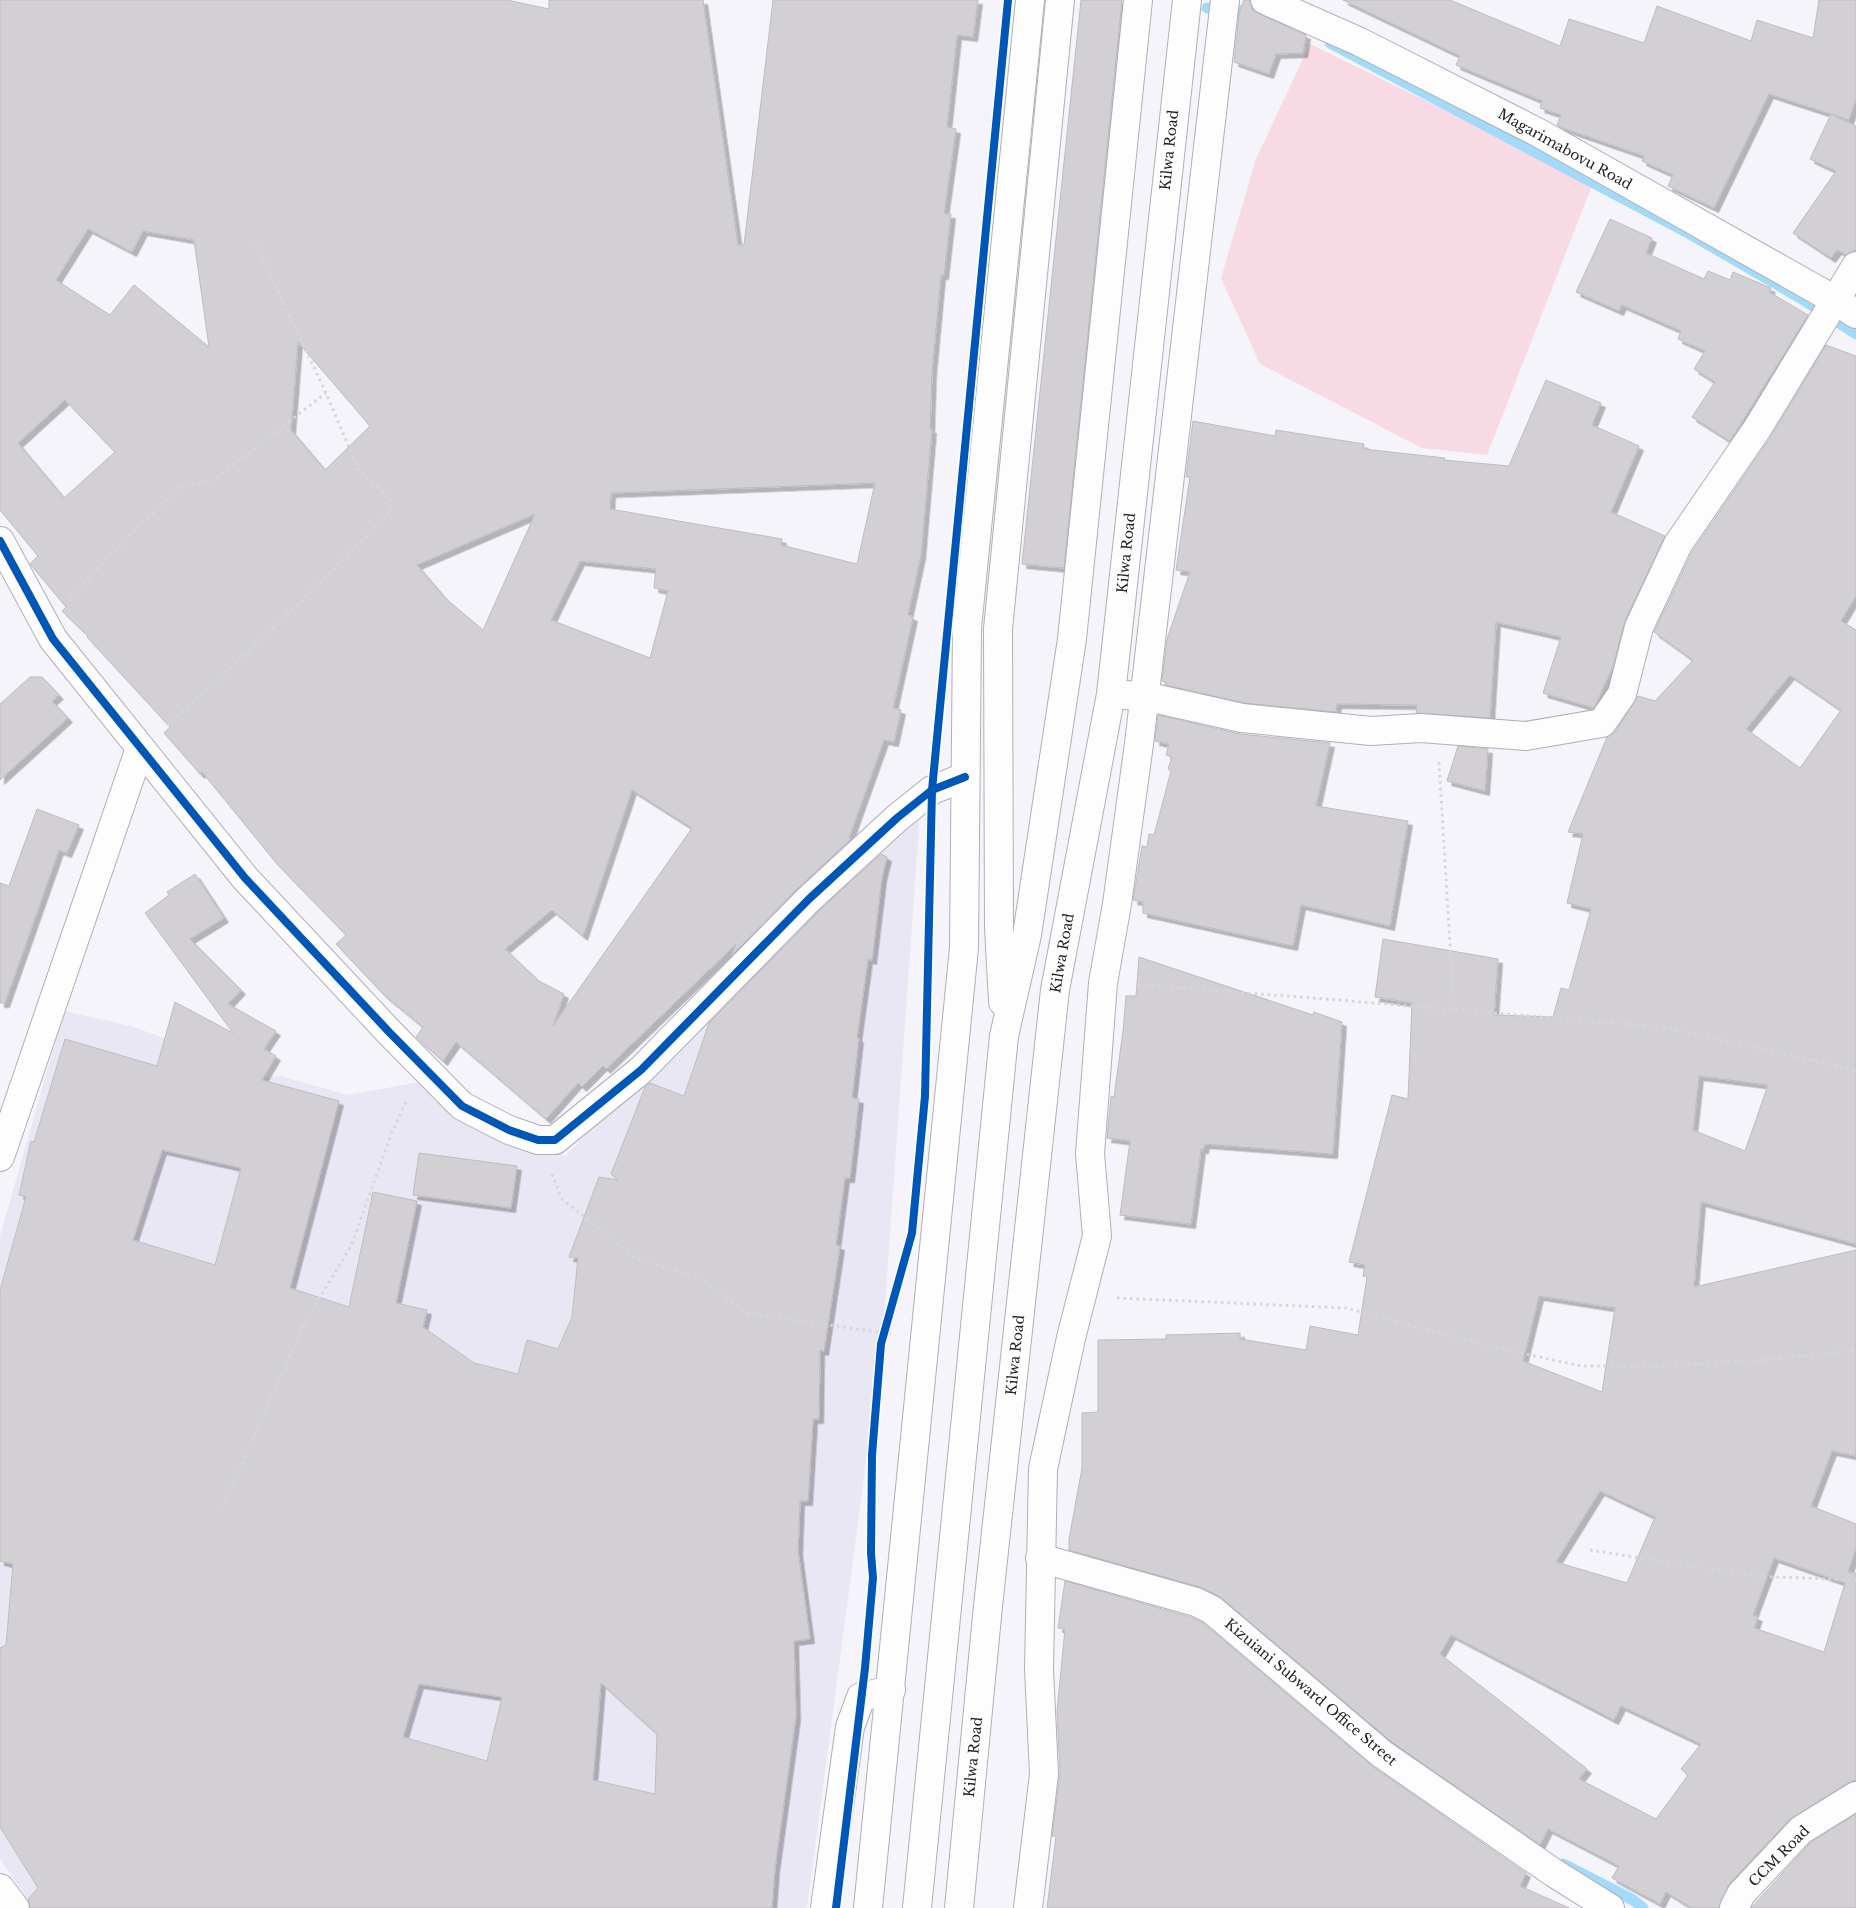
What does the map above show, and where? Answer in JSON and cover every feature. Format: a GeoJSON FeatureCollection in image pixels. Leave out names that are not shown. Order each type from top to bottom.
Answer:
{"type":"FeatureCollection","features":[{"type":"Feature","properties":{"kind":"main road"},"geometry":{"type":"LineString","coordinates":[[868,1908],[964,948],[967,628],[1030,0]]}},
{"type":"Feature","properties":{"kind":"main road"},"geometry":{"type":"LineString","coordinates":[[1004,1036],[999,928],[998,629],[1060,0]]}},
{"type":"Feature","properties":{"kind":"main road"},"geometry":{"type":"LineString","coordinates":[[917,1908],[1004,1036],[1027,935],[1072,640],[1138,0]]}},
{"type":"Feature","properties":{"kind":"main road","name":"Kilwa Road"},"geometry":{"type":"LineString","coordinates":[[959,1908],[989,1596],[1055,990],[1111,694],[1187,0]]}},
{"type":"Feature","properties":{"kind":"main road"},"geometry":{"type":"LineString","coordinates":[[1028,1908],[1044,1774],[1039,1669],[1043,1469],[1097,1236],[1090,1154],[1103,983],[1117,904],[1144,696],[1225,0]]}},
{"type":"Feature","properties":{"kind":"main road","name":"Magarimabovu Road"},"geometry":{"type":"LineString","coordinates":[[1265,0],[1360,42],[1539,132],[1845,307]]}},
{"type":"Feature","properties":{"kind":"main road"},"geometry":{"type":"LineString","coordinates":[[1111,694],[1144,696],[1242,718],[1371,731],[1421,728],[1526,736],[1602,723],[1622,694],[1640,627],[1678,544],[1756,429],[1845,307],[1856,266]]}},
{"type":"Feature","properties":{"kind":"main road"},"geometry":{"type":"LineString","coordinates":[[0,541],[44,625],[245,878],[390,1033],[462,1106],[509,1130],[538,1140],[556,1140],[641,1070],[802,906],[897,818],[932,790],[965,777]]}},
{"type":"Feature","properties":{"kind":"main road"},"geometry":{"type":"LineString","coordinates":[[0,1157],[140,748]]}},
{"type":"Feature","properties":{"kind":"main road","name":"Kizuiani Subward Office Street"},"geometry":{"type":"LineString","coordinates":[[1040,1558],[1196,1602],[1212,1610],[1382,1754],[1554,1873],[1610,1908]]}},
{"type":"Feature","properties":{"kind":"main road"},"geometry":{"type":"LineString","coordinates":[[825,1908],[850,1727],[861,1697],[891,1690]]}},
{"type":"Feature","properties":{"kind":"main road","name":"CCM Road"},"geometry":{"type":"LineString","coordinates":[[1734,1908],[1741,1894],[1801,1830],[1856,1796]]}},
{"type":"Feature","properties":{"kind":"main road"},"geometry":{"type":"LineString","coordinates":[[0,1888],[15,1908]]}},
{"type":"Feature","properties":{"kind":"path"},"geometry":{"type":"LineString","coordinates":[[140,748],[225,676],[307,597],[390,511],[392,504],[389,497],[359,471],[326,393],[256,243]]}},
{"type":"Feature","properties":{"kind":"path"},"geometry":{"type":"LineString","coordinates":[[44,625],[131,534],[182,485],[212,480],[326,393]]}},
{"type":"Feature","properties":{"kind":"path"},"geometry":{"type":"LineString","coordinates":[[1437,729],[1454,1009]]}},
{"type":"Feature","properties":{"kind":"path"},"geometry":{"type":"LineString","coordinates":[[1103,983],[1454,1009],[1662,1028],[1856,1070]]}},
{"type":"Feature","properties":{"kind":"path"},"geometry":{"type":"LineString","coordinates":[[223,1506],[305,1322],[351,1246],[392,1132],[424,1066]]}},
{"type":"Feature","properties":{"kind":"path"},"geometry":{"type":"LineString","coordinates":[[538,1140],[562,1199],[636,1258],[704,1280],[747,1313],[883,1334],[924,1335]]}},
{"type":"Feature","properties":{"kind":"path"},"geometry":{"type":"LineString","coordinates":[[1082,1297],[1346,1308],[1494,1347],[1581,1366],[1652,1366],[1765,1360],[1856,1350]]}},
{"type":"Feature","properties":{"kind":"path"},"geometry":{"type":"LineString","coordinates":[[882,1344],[886,1325]]}},
{"type":"Feature","properties":{"kind":"path"},"geometry":{"type":"LineString","coordinates":[[1590,1550],[1753,1576],[1856,1580]]}},
{"type":"Feature","properties":{"kind":"shaded area"},"geometry":{"type":"Polygon","coordinates":[[[1310,44],[1593,183],[1487,455],[1422,448],[1260,364],[1221,278],[1256,159],[1310,44]]]}},
{"type":"Feature","properties":{"kind":"shaded area"},"geometry":{"type":"Polygon","coordinates":[[[922,785],[883,1334],[807,1908],[34,1908],[0,1859],[0,1236],[64,1011],[131,1026],[188,1047],[253,1080],[281,1076],[347,1095],[431,1080],[566,1156],[812,883],[922,785]]]}},
{"type":"Feature","properties":{"kind":"building"},"geometry":{"type":"Polygon","coordinates":[[[0,0],[507,0],[549,9],[549,0],[703,0],[738,245],[744,245],[773,0],[978,0],[973,37],[957,35],[947,127],[956,129],[944,214],[951,214],[944,275],[941,275],[932,371],[930,429],[932,429],[921,555],[908,615],[913,617],[893,708],[901,710],[894,742],[884,740],[849,838],[851,839],[798,888],[732,955],[736,944],[606,1069],[603,1066],[582,1087],[578,1083],[546,1119],[456,1042],[443,1061],[416,1037],[423,1027],[384,995],[336,944],[346,935],[277,864],[202,772],[200,774],[164,733],[170,727],[88,636],[62,611],[66,607],[30,564],[38,556],[0,510],[0,0]],[[88,229],[56,280],[110,315],[134,285],[209,347],[194,240],[143,231],[132,252],[88,229]],[[298,342],[291,430],[325,470],[370,426],[298,342]],[[65,400],[18,443],[64,498],[115,452],[65,400]],[[875,483],[611,493],[610,509],[782,539],[781,545],[857,564],[875,483]],[[535,514],[417,565],[445,598],[483,630],[535,514]],[[580,561],[551,620],[650,658],[668,591],[654,588],[656,569],[580,561]],[[632,790],[583,936],[552,910],[505,949],[539,981],[564,994],[553,1026],[692,828],[632,790]]]}},
{"type":"Feature","properties":{"kind":"building"},"geometry":{"type":"Polygon","coordinates":[[[1081,0],[1122,0],[1064,568],[1022,564],[1081,0]]]}},
{"type":"Feature","properties":{"kind":"building"},"geometry":{"type":"Polygon","coordinates":[[[1244,0],[1250,0],[1252,9],[1259,14],[1306,35],[1303,53],[1276,54],[1269,74],[1234,62],[1239,14],[1244,0]]]}},
{"type":"Feature","properties":{"kind":"building"},"geometry":{"type":"Polygon","coordinates":[[[1343,0],[1450,0],[1560,46],[1569,19],[1644,43],[1657,6],[1751,41],[1757,20],[1813,38],[1819,0],[1856,0],[1856,99],[1849,120],[1769,94],[1714,208],[1668,186],[1673,175],[1642,161],[1644,156],[1560,127],[1557,125],[1561,115],[1540,108],[1542,101],[1456,65],[1460,56],[1343,0]]]}},
{"type":"Feature","properties":{"kind":"building"},"geometry":{"type":"Polygon","coordinates":[[[1831,114],[1856,126],[1856,250],[1846,255],[1837,250],[1831,258],[1793,233],[1836,171],[1810,159],[1831,114]]]}},
{"type":"Feature","properties":{"kind":"building"},"geometry":{"type":"Polygon","coordinates":[[[1610,219],[1652,238],[1646,253],[1704,279],[1708,271],[1730,280],[1733,272],[1771,288],[1769,292],[1808,315],[1730,441],[1692,417],[1715,382],[1694,369],[1705,351],[1678,339],[1681,331],[1622,305],[1619,311],[1576,292],[1610,219]]]}},
{"type":"Feature","properties":{"kind":"building"},"geometry":{"type":"Polygon","coordinates":[[[1826,345],[1856,356],[1856,596],[1841,621],[1856,630],[1856,1244],[1701,1202],[1694,1287],[1856,1250],[1856,1456],[1832,1451],[1811,1506],[1856,1524],[1856,1548],[1848,1572],[1856,1573],[1856,1780],[1790,1819],[1729,1884],[1719,1908],[1692,1908],[1666,1892],[1660,1904],[1612,1878],[1619,1866],[1548,1829],[1540,1845],[1392,1742],[1219,1596],[1200,1587],[1069,1550],[1069,1539],[1082,1468],[1082,1413],[1098,1412],[1098,1340],[1166,1339],[1166,1335],[1240,1333],[1240,1339],[1306,1350],[1310,1326],[1358,1335],[1367,1277],[1363,1276],[1365,1265],[1349,1262],[1392,1095],[1408,1099],[1412,1003],[1375,997],[1383,939],[1498,959],[1494,1015],[1553,1017],[1561,988],[1569,990],[1591,909],[1567,903],[1583,834],[1568,832],[1607,737],[1615,732],[1638,696],[1655,701],[1693,660],[1654,632],[1692,552],[1770,438],[1826,345]],[[1790,675],[1746,729],[1800,768],[1841,710],[1790,675]],[[1699,1076],[1693,1130],[1745,1151],[1768,1085],[1699,1076]],[[1539,1296],[1523,1361],[1602,1392],[1615,1308],[1539,1296]],[[1600,1491],[1556,1562],[1627,1583],[1655,1517],[1600,1491]],[[1774,1558],[1753,1615],[1758,1617],[1754,1628],[1824,1652],[1845,1583],[1774,1558]],[[1451,1635],[1440,1654],[1587,1769],[1579,1779],[1656,1819],[1688,1775],[1681,1769],[1701,1744],[1621,1706],[1614,1720],[1451,1635]]]}},
{"type":"Feature","properties":{"kind":"building"},"geometry":{"type":"Polygon","coordinates":[[[1546,380],[1601,403],[1592,425],[1639,446],[1611,512],[1665,536],[1625,621],[1613,666],[1594,708],[1543,693],[1561,637],[1496,622],[1490,718],[1416,713],[1417,705],[1337,704],[1336,712],[1244,703],[1165,685],[1165,682],[1162,681],[1167,639],[1190,572],[1176,570],[1190,477],[1186,477],[1193,421],[1275,436],[1276,430],[1364,444],[1363,449],[1445,458],[1444,460],[1509,466],[1546,380]]]}},
{"type":"Feature","properties":{"kind":"building"},"geometry":{"type":"Polygon","coordinates":[[[30,677],[42,677],[59,695],[52,701],[68,718],[0,780],[0,704],[30,677]]]}},
{"type":"Feature","properties":{"kind":"building"},"geometry":{"type":"Polygon","coordinates":[[[1158,715],[1240,734],[1330,743],[1316,806],[1408,821],[1390,926],[1301,905],[1293,946],[1143,913],[1143,902],[1133,900],[1142,846],[1147,847],[1149,834],[1154,835],[1171,771],[1168,769],[1172,757],[1166,755],[1169,744],[1155,741],[1158,715]]]}},
{"type":"Feature","properties":{"kind":"building"},"geometry":{"type":"Polygon","coordinates":[[[1458,746],[1488,749],[1485,791],[1447,781],[1458,746]]]}},
{"type":"Feature","properties":{"kind":"building"},"geometry":{"type":"Polygon","coordinates":[[[37,809],[79,825],[67,853],[59,850],[5,1003],[0,1003],[0,883],[9,886],[37,809]]]}},
{"type":"Feature","properties":{"kind":"building"},"geometry":{"type":"Polygon","coordinates":[[[881,854],[887,857],[882,877],[872,960],[868,959],[857,1038],[859,1038],[852,1098],[859,1099],[850,1178],[845,1178],[836,1245],[840,1246],[824,1351],[820,1350],[819,1419],[813,1419],[808,1501],[800,1501],[798,1551],[810,1639],[794,1641],[796,1716],[775,1868],[772,1908],[30,1908],[28,1899],[38,1888],[0,1827],[0,1648],[6,1645],[13,1564],[0,1561],[0,1290],[26,1197],[19,1195],[31,1141],[34,1142],[65,1039],[157,1066],[175,1002],[233,1033],[145,913],[169,895],[167,892],[195,874],[224,918],[190,939],[241,990],[228,1004],[276,1031],[264,1049],[276,1056],[262,1080],[339,1101],[290,1288],[349,1307],[373,1192],[417,1201],[396,1303],[427,1310],[423,1327],[474,1363],[518,1374],[527,1340],[558,1349],[572,1317],[578,1258],[569,1257],[599,1177],[618,1180],[611,1174],[645,1087],[650,1083],[684,1096],[709,1023],[820,910],[881,854]],[[162,1150],[133,1240],[215,1265],[241,1168],[162,1150]],[[601,1683],[593,1780],[655,1794],[657,1734],[601,1683]],[[419,1684],[403,1737],[487,1761],[502,1697],[419,1684]]]}},
{"type":"Feature","properties":{"kind":"building"},"geometry":{"type":"Polygon","coordinates":[[[1139,957],[1313,1015],[1314,1012],[1342,1022],[1333,1154],[1205,1144],[1204,1149],[1201,1149],[1191,1224],[1120,1215],[1130,1141],[1107,1138],[1111,1096],[1114,1097],[1123,1031],[1126,996],[1136,996],[1139,957]]]}},
{"type":"Feature","properties":{"kind":"building"},"geometry":{"type":"Polygon","coordinates":[[[419,1153],[517,1166],[511,1208],[413,1195],[419,1153]]]}},
{"type":"Feature","properties":{"kind":"building"},"geometry":{"type":"Polygon","coordinates":[[[1065,1581],[1190,1617],[1203,1623],[1372,1766],[1526,1873],[1520,1886],[1569,1908],[1047,1908],[1056,1836],[1052,1836],[1060,1773],[1057,1711],[1065,1629],[1058,1628],[1065,1581]]]}},
{"type":"Feature","properties":{"kind":"building"},"geometry":{"type":"Polygon","coordinates":[[[1856,1814],[1856,1908],[1751,1908],[1811,1842],[1856,1814]]]}},
{"type":"Feature","properties":{"kind":"waterway"},"geometry":{"type":"LineString","coordinates":[[1207,8],[1257,12],[1286,23]]}},
{"type":"Feature","properties":{"kind":"waterway"},"geometry":{"type":"LineString","coordinates":[[1330,43],[1690,234],[1802,299],[1856,334]]}},
{"type":"Feature","properties":{"kind":"waterway"},"geometry":{"type":"LineString","coordinates":[[1370,1727],[1417,1763]]}},
{"type":"Feature","properties":{"kind":"waterway"},"geometry":{"type":"LineString","coordinates":[[1488,1811],[1520,1834]]}},
{"type":"Feature","properties":{"kind":"waterway"},"geometry":{"type":"LineString","coordinates":[[1563,1864],[1633,1900],[1643,1908]]}},
{"type":"Feature","properties":{"kind":"cycle path"},"geometry":{"type":"LineString","coordinates":[[836,1908],[865,1668],[873,1578],[871,1553],[872,1455],[881,1344],[912,1233],[925,1096],[932,790],[1008,0]]}},
{"type":"Feature","properties":{"kind":"cycle path"},"geometry":{"type":"LineString","coordinates":[[0,541],[53,639],[245,878],[390,1033],[462,1106],[509,1130],[538,1140],[555,1140],[641,1070],[809,899],[897,818],[932,790],[965,777]]}}]}
